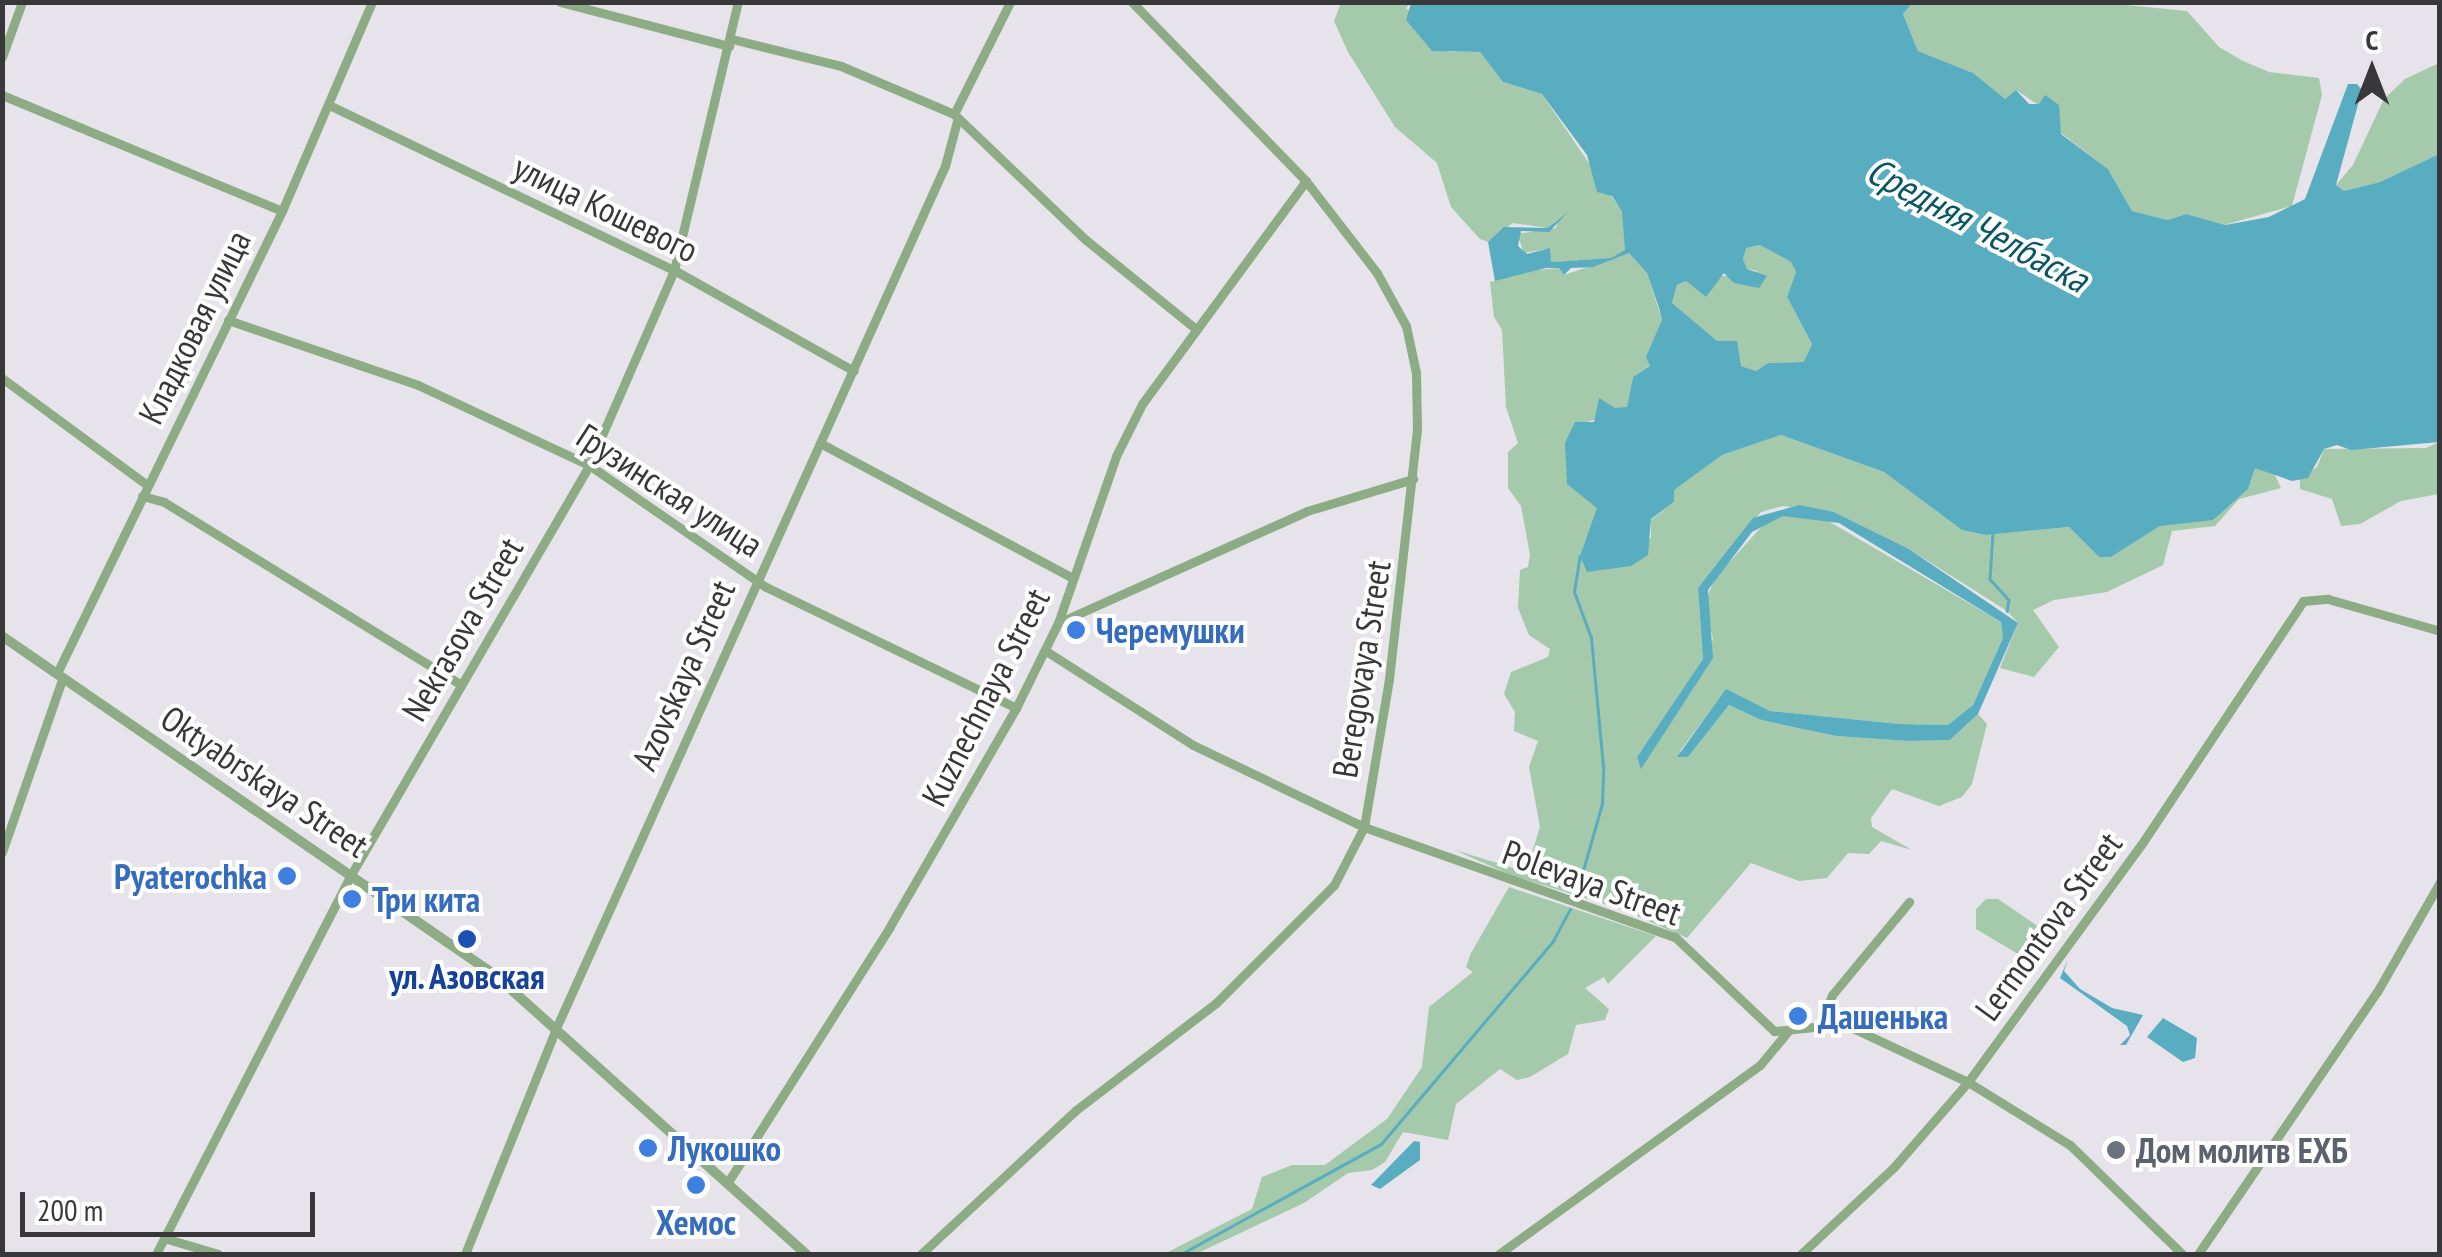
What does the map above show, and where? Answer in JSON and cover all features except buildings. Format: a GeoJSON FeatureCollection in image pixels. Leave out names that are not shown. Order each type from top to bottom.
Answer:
{"type":"FeatureCollection","features":[{"type":"Feature","properties":{"kind":"street"},"geometry":{"type":"LineString","coordinates":[[2,57],[22,2]]}},
{"type":"Feature","properties":{"kind":"street","name":"Кладковая улица"},"geometry":{"type":"LineString","coordinates":[[2,852],[60,675],[147,485],[282,211],[372,2]]}},
{"type":"Feature","properties":{"kind":"street"},"geometry":{"type":"LineString","coordinates":[[560,2],[731,43],[824,60],[955,117],[1086,240],[1196,330]]}},
{"type":"Feature","properties":{"kind":"street","name":"Nekrasova Street"},"geometry":{"type":"LineString","coordinates":[[156,1254],[352,873],[590,465],[674,270],[738,2]]}},
{"type":"Feature","properties":{"kind":"street","name":"Azovskaya Street"},"geometry":{"type":"LineString","coordinates":[[465,1254],[557,1026],[945,166],[955,117],[1010,2]]}},
{"type":"Feature","properties":{"kind":"street","name":"Beregovaya Street"},"geometry":{"type":"LineString","coordinates":[[921,1254],[1076,1110],[1216,1003],[1296,927],[1341,877],[1364,827],[1406,576],[1416,372],[1406,326],[1368,261],[1306,181],[1132,2]]}},
{"type":"Feature","properties":{"kind":"street"},"geometry":{"type":"LineString","coordinates":[[2,94],[282,211]]}},
{"type":"Feature","properties":{"kind":"street","name":"улица Кошевого"},"geometry":{"type":"LineString","coordinates":[[330,105],[674,270],[854,371]]}},
{"type":"Feature","properties":{"kind":"street","name":"Kuznechnaya Street"},"geometry":{"type":"LineString","coordinates":[[728,1182],[889,928],[1016,708],[1058,623],[1130,426],[1306,181]]}},
{"type":"Feature","properties":{"kind":"street","name":"Грузинская улица"},"geometry":{"type":"LineString","coordinates":[[228,320],[418,384],[590,465],[756,578],[1016,708]]}},
{"type":"Feature","properties":{"kind":"street"},"geometry":{"type":"LineString","coordinates":[[2,378],[147,485]]}},
{"type":"Feature","properties":{"kind":"street"},"geometry":{"type":"LineString","coordinates":[[820,443],[1074,578]]}},
{"type":"Feature","properties":{"kind":"street"},"geometry":{"type":"LineString","coordinates":[[1058,623],[1307,511],[1412,479]]}},
{"type":"Feature","properties":{"kind":"street"},"geometry":{"type":"LineString","coordinates":[[142,496],[164,502],[461,684]]}},
{"type":"Feature","properties":{"kind":"street","name":"Lermontova Street"},"geometry":{"type":"LineString","coordinates":[[1801,1254],[1894,1167],[1968,1082],[2141,845],[2303,601],[2328,599],[2440,631]]}},
{"type":"Feature","properties":{"kind":"street","name":"Oktyabrskaya Street"},"geometry":{"type":"LineString","coordinates":[[2,636],[352,873],[557,1026],[806,1254]]}},
{"type":"Feature","properties":{"kind":"street","name":"Polevaya Street"},"geometry":{"type":"LineString","coordinates":[[1046,651],[1193,745],[1364,827],[1661,930],[1688,946],[1768,1026],[1789,1030]]}},
{"type":"Feature","properties":{"kind":"street"},"geometry":{"type":"LineString","coordinates":[[2198,1254],[2377,992],[2440,882]]}},
{"type":"Feature","properties":{"kind":"street"},"geometry":{"type":"LineString","coordinates":[[1822,1021],[1832,995],[1908,902]]}},
{"type":"Feature","properties":{"kind":"street"},"geometry":{"type":"LineString","coordinates":[[1499,1254],[1760,1065],[1789,1030],[1822,1021],[1852,1026],[1968,1082],[2070,1145],[2182,1254]]}},
{"type":"Feature","properties":{"kind":"street"},"geometry":{"type":"LineString","coordinates":[[164,1238],[218,1254]]}},
{"type":"Feature","properties":{"kind":"green space"},"geometry":{"type":"Polygon","coordinates":[[[1912,2],[2095,2],[2187,11],[2219,47],[2243,61],[2269,72],[2319,78],[2322,95],[2292,206],[2224,225],[2186,214],[2168,220],[2132,211],[2108,169],[2061,133],[2058,118],[2016,90],[2005,99],[1991,94],[1973,73],[1918,51],[1903,14],[1912,2]]]}},
{"type":"Feature","properties":{"kind":"green space"},"geometry":{"type":"Polygon","coordinates":[[[1341,3],[1411,3],[1406,8],[1449,52],[1480,52],[1503,82],[1542,94],[1622,212],[1626,250],[1612,258],[1549,262],[1546,249],[1524,253],[1517,234],[1556,228],[1558,219],[1547,228],[1513,223],[1488,242],[1480,239],[1451,207],[1437,163],[1395,127],[1348,52],[1334,21],[1341,3]]]}},
{"type":"Feature","properties":{"kind":"green space"},"geometry":{"type":"Polygon","coordinates":[[[2439,63],[2439,154],[2380,182],[2344,191],[2336,185],[2353,165],[2384,99],[2405,79],[2439,63]]]}},
{"type":"Feature","properties":{"kind":"green space"},"geometry":{"type":"Polygon","coordinates":[[[1760,245],[1791,262],[1796,272],[1787,297],[1812,344],[1805,362],[1768,363],[1756,371],[1741,366],[1672,303],[1677,285],[1686,281],[1706,297],[1715,277],[1759,271],[1746,269],[1743,259],[1745,248],[1760,245]]]}},
{"type":"Feature","properties":{"kind":"green space"},"geometry":{"type":"Polygon","coordinates":[[[1629,253],[1647,273],[1662,320],[1650,366],[1633,377],[1627,407],[1588,422],[1581,495],[1598,508],[1580,556],[1651,538],[1651,520],[1674,502],[1673,490],[1693,473],[1722,455],[1781,435],[1884,472],[1962,530],[1986,535],[2069,527],[2099,557],[2111,557],[2160,526],[2219,509],[2250,483],[2255,467],[2274,473],[2281,488],[2239,499],[2215,526],[2172,531],[2163,565],[2107,592],[2054,600],[2033,610],[2059,647],[2034,677],[2000,668],[2018,623],[2007,611],[1909,549],[1834,512],[1783,506],[1761,512],[1698,588],[1703,659],[1637,757],[1645,760],[1694,687],[1713,638],[1704,605],[1715,578],[1765,523],[1783,516],[1823,518],[2001,622],[2003,638],[1973,705],[1948,725],[1899,724],[1770,711],[1726,690],[1680,751],[1688,757],[1729,705],[1761,720],[1836,736],[1908,741],[1950,740],[1978,714],[1987,724],[1972,784],[1962,797],[1939,806],[1892,789],[1871,818],[1872,827],[1912,850],[1881,841],[1869,854],[1848,853],[1827,878],[1799,881],[1751,863],[1687,938],[1621,909],[1510,875],[1455,850],[1526,872],[1540,827],[1529,767],[1538,741],[1514,731],[1515,712],[1504,694],[1511,672],[1548,657],[1550,649],[1529,635],[1518,608],[1520,570],[1528,567],[1530,555],[1521,506],[1508,488],[1508,452],[1518,443],[1506,407],[1502,330],[1494,317],[1490,282],[1536,270],[1559,268],[1564,275],[1629,253]]]}},
{"type":"Feature","properties":{"kind":"green space"},"geometry":{"type":"Polygon","coordinates":[[[2439,442],[2439,494],[2401,501],[2360,524],[2341,526],[2332,499],[2300,489],[2300,479],[2317,467],[2324,449],[2426,448],[2439,442]]]}},
{"type":"Feature","properties":{"kind":"green space"},"geometry":{"type":"Polygon","coordinates":[[[1509,887],[1656,936],[1608,984],[1604,977],[1585,988],[1609,1009],[1605,1020],[1576,1025],[1568,1054],[1530,1077],[1517,1080],[1500,1069],[1456,1104],[1448,1140],[1403,1132],[1385,1162],[1372,1170],[1348,1173],[1304,1203],[1196,1254],[1164,1254],[1252,1209],[1262,1177],[1292,1165],[1325,1165],[1387,1119],[1422,1067],[1429,1007],[1473,972],[1466,967],[1471,953],[1509,887]]]}},
{"type":"Feature","properties":{"kind":"green space"},"geometry":{"type":"Polygon","coordinates":[[[1986,899],[1998,899],[2058,940],[2038,966],[1976,929],[1976,909],[1986,899]]]}},
{"type":"Feature","properties":{"kind":"water","name":"Средняя Челбаска"},"geometry":{"type":"Polygon","coordinates":[[[1411,3],[1912,3],[1903,14],[1918,51],[1973,73],[2005,99],[2016,90],[2029,104],[2039,104],[2045,95],[2059,105],[2061,134],[2108,169],[2132,211],[2168,220],[2186,214],[2225,225],[2269,217],[2305,199],[2348,84],[2357,84],[2362,90],[2336,185],[2344,191],[2380,182],[2439,154],[2439,442],[2351,450],[2337,445],[2324,449],[2308,478],[2292,481],[2255,468],[2248,489],[2213,520],[2160,526],[2111,557],[2099,557],[2069,527],[1986,535],[1962,530],[1884,472],[1781,435],[1722,455],[1674,490],[1674,502],[1651,519],[1648,555],[1631,566],[1587,572],[1580,556],[1597,508],[1567,484],[1565,443],[1575,422],[1594,422],[1599,398],[1615,408],[1627,407],[1633,377],[1650,366],[1646,357],[1662,320],[1659,308],[1647,273],[1629,253],[1593,267],[1571,268],[1564,275],[1559,268],[1546,268],[1495,281],[1488,242],[1504,227],[1547,228],[1567,213],[1549,232],[1521,231],[1518,246],[1527,254],[1550,248],[1551,262],[1611,258],[1625,250],[1622,212],[1612,196],[1597,192],[1587,155],[1542,94],[1503,82],[1480,52],[1432,51],[1406,20],[1411,3]],[[1760,245],[1746,248],[1743,259],[1747,269],[1767,276],[1759,288],[1734,283],[1724,273],[1706,297],[1686,281],[1677,285],[1672,303],[1717,341],[1737,341],[1741,366],[1756,371],[1768,363],[1804,362],[1812,344],[1787,297],[1796,272],[1791,262],[1760,245]]]}},
{"type":"Feature","properties":{"kind":"water"},"geometry":{"type":"Polygon","coordinates":[[[1799,505],[1834,512],[1909,549],[2018,623],[1978,714],[1950,740],[1908,741],[1836,736],[1761,720],[1729,705],[1688,757],[1677,757],[1726,689],[1770,711],[1948,725],[1973,705],[2003,638],[2001,622],[1839,523],[1783,516],[1752,532],[1708,590],[1713,658],[1641,769],[1637,757],[1703,659],[1698,588],[1753,518],[1799,505]]]}},
{"type":"Feature","properties":{"kind":"water"},"geometry":{"type":"Polygon","coordinates":[[[2068,959],[2064,971],[2080,989],[2112,1008],[2143,1015],[2126,1045],[2120,1045],[2130,1035],[2127,1026],[2060,978],[2068,959]]]}},
{"type":"Feature","properties":{"kind":"water"},"geometry":{"type":"Polygon","coordinates":[[[2163,1018],[2197,1038],[2195,1058],[2183,1062],[2147,1037],[2163,1018]]]}},
{"type":"Feature","properties":{"kind":"water"},"geometry":{"type":"Polygon","coordinates":[[[1414,1141],[1420,1142],[1420,1160],[1380,1189],[1371,1185],[1414,1141]]]}},
{"type":"Feature","properties":{"kind":"waterway"},"geometry":{"type":"LineString","coordinates":[[1993,534],[1990,579],[2009,600],[2007,611]]}},
{"type":"Feature","properties":{"kind":"waterway"},"geometry":{"type":"LineString","coordinates":[[1576,895],[1602,804],[1603,767],[1591,638],[1574,592],[1580,556]]}},
{"type":"Feature","properties":{"kind":"waterway"},"geometry":{"type":"LineString","coordinates":[[1181,1254],[1381,1144],[1553,941],[1570,909]]}},
{"type":"Feature","properties":{"kind":"place","name":"Черемушки"},"geometry":{"type":"Point","coordinates":[1076,630]}},
{"type":"Feature","properties":{"kind":"place","name":"Pyaterochka"},"geometry":{"type":"Point","coordinates":[287,876]}},
{"type":"Feature","properties":{"kind":"place","name":"Три кита"},"geometry":{"type":"Point","coordinates":[352,899]}},
{"type":"Feature","properties":{"kind":"place","name":"ул. Азовская"},"geometry":{"type":"Point","coordinates":[467,939]}},
{"type":"Feature","properties":{"kind":"place","name":"Дашенька"},"geometry":{"type":"Point","coordinates":[1798,1016]}},
{"type":"Feature","properties":{"kind":"place","name":"Лукошко"},"geometry":{"type":"Point","coordinates":[648,1148]}},
{"type":"Feature","properties":{"kind":"place","name":"Дом молитв ЕХБ"},"geometry":{"type":"Point","coordinates":[2116,1150]}},
{"type":"Feature","properties":{"kind":"place","name":"Хемос"},"geometry":{"type":"Point","coordinates":[696,1185]}}]}
